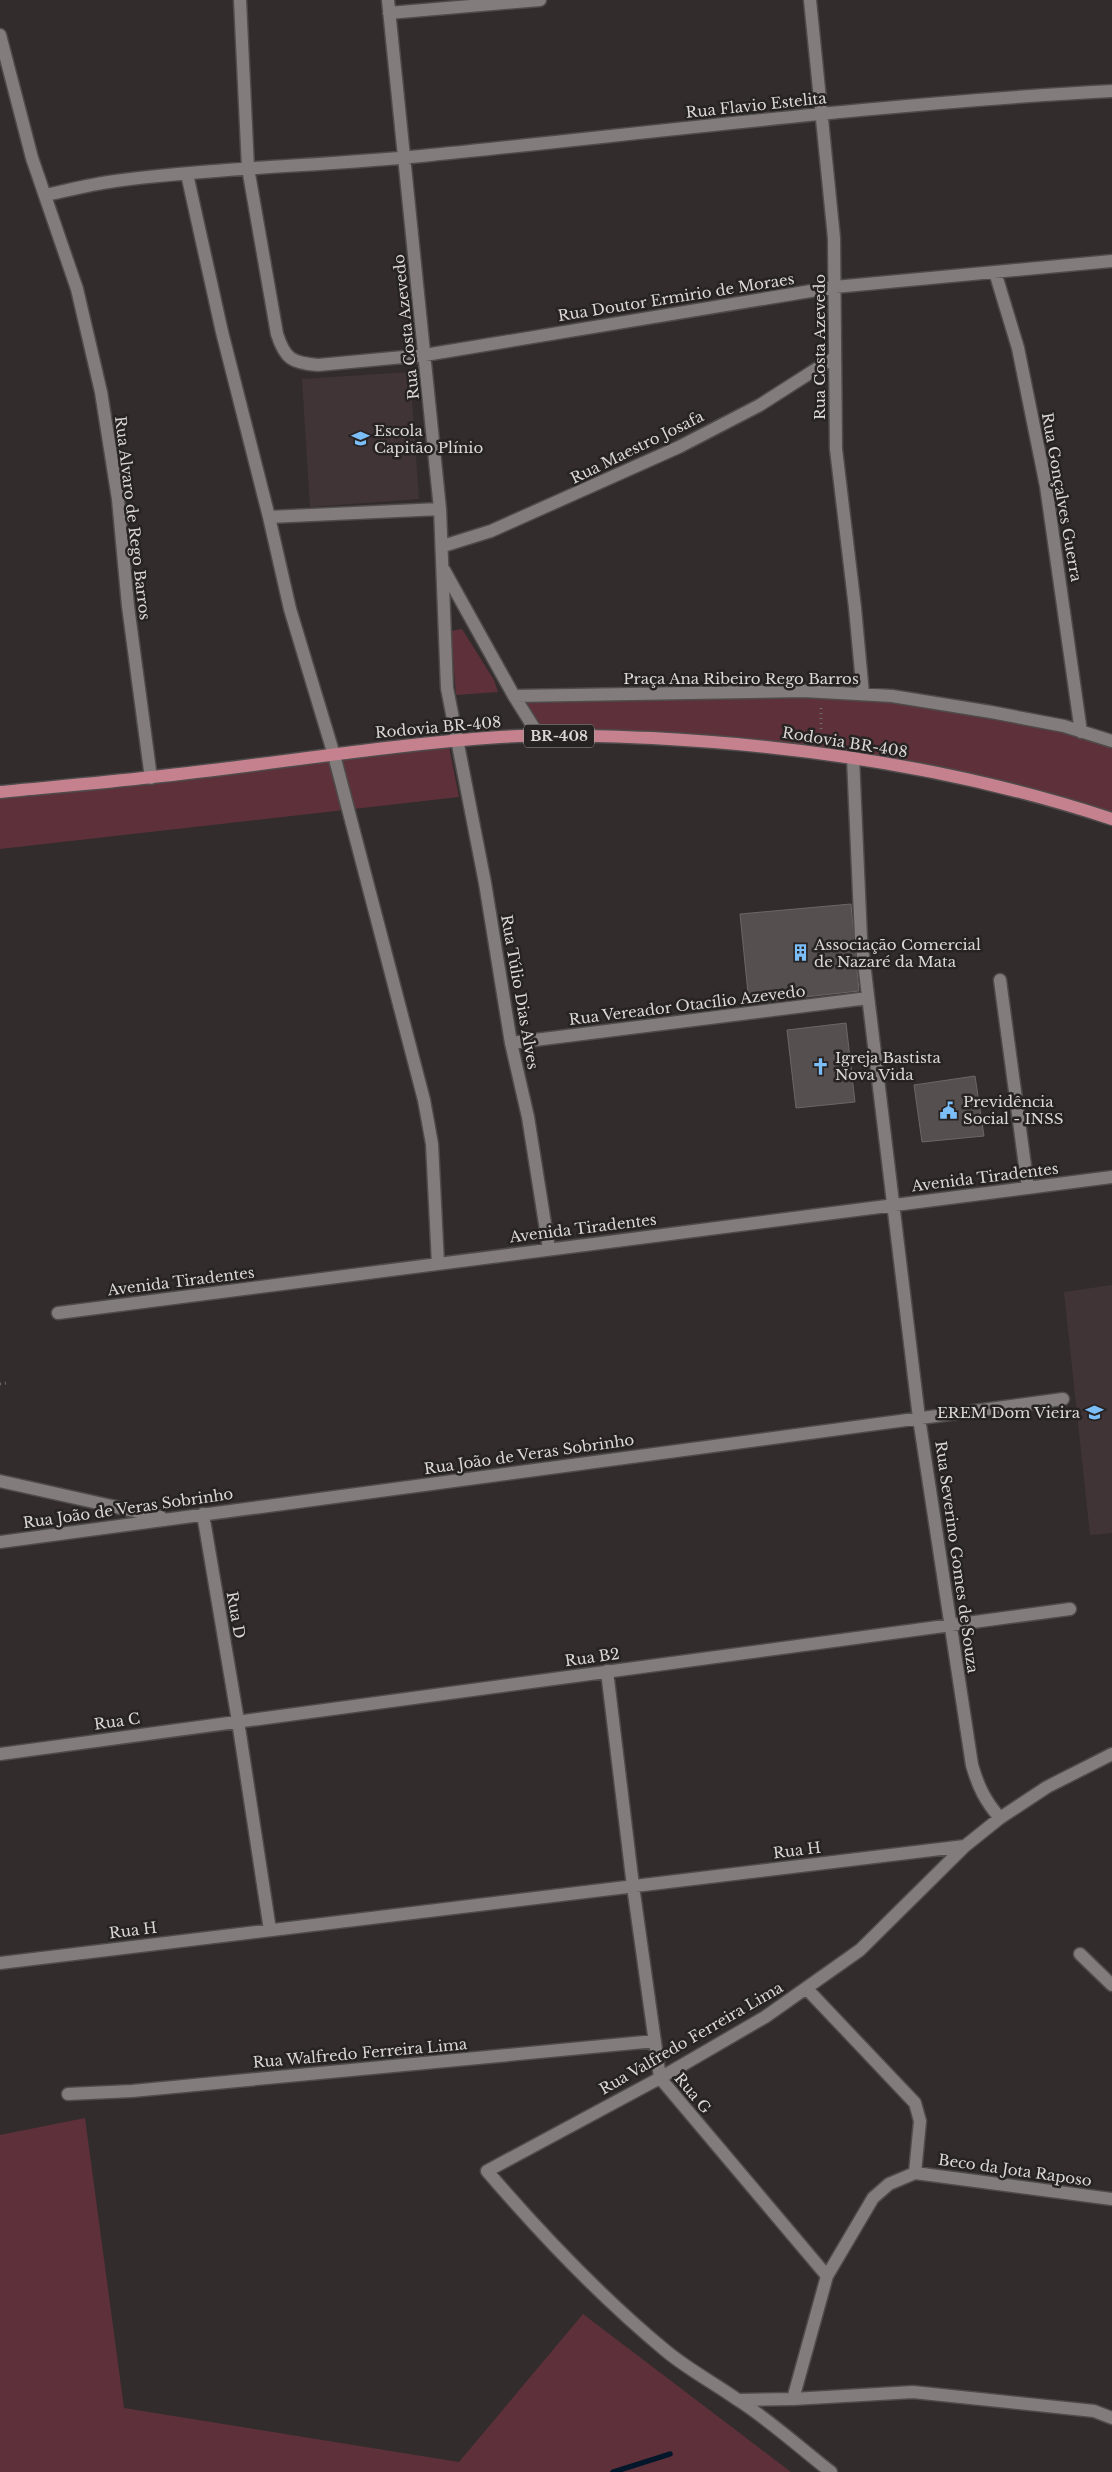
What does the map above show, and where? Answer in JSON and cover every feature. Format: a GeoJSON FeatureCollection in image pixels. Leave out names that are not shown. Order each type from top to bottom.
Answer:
{"type":"FeatureCollection","features":[{"type":"Feature","properties":{"kind":"main road","name":"Rodovia BR-408"},"geometry":{"type":"LineString","coordinates":[[0,792],[151,778],[457,741],[539,736],[730,742],[852,758],[966,779],[1112,819]]}},
{"type":"Feature","properties":{"kind":"street","name":"Rua Doutor Ermirio de Moraes"},"geometry":{"type":"LineString","coordinates":[[240,0],[248,168],[277,334],[281,348],[289,358],[303,364],[318,365],[425,355],[835,287],[1112,261]]}},
{"type":"Feature","properties":{"kind":"street","name":"Rua Costa Azevedo"},"geometry":{"type":"LineString","coordinates":[[388,0],[440,509],[443,546],[442,568],[447,688],[457,741]]}},
{"type":"Feature","properties":{"kind":"street"},"geometry":{"type":"LineString","coordinates":[[389,13],[540,0]]}},
{"type":"Feature","properties":{"kind":"street","name":"Rua Costa Azevedo"},"geometry":{"type":"LineString","coordinates":[[810,0],[820,115],[834,238],[836,449],[863,694]]}},
{"type":"Feature","properties":{"kind":"street","name":"Rua Alvaro de Rego Barros"},"geometry":{"type":"LineString","coordinates":[[0,35],[32,158],[77,289],[101,392],[118,499],[128,606],[151,778]]}},
{"type":"Feature","properties":{"kind":"street","name":"Rua Flavio Estelita"},"geometry":{"type":"LineString","coordinates":[[46,195],[113,182],[248,168],[404,158],[820,115],[1034,95],[1112,91]]}},
{"type":"Feature","properties":{"kind":"street"},"geometry":{"type":"LineString","coordinates":[[187,174],[222,332],[269,517],[290,609],[334,755],[424,1100],[432,1144],[438,1264]]}},
{"type":"Feature","properties":{"kind":"street","name":"Rua Gonçalves Guerra"},"geometry":{"type":"LineString","coordinates":[[995,272],[1018,348],[1046,486],[1081,732]]}},
{"type":"Feature","properties":{"kind":"street","name":"Rua Maestro Josafa"},"geometry":{"type":"LineString","coordinates":[[443,546],[492,531],[680,447],[760,404],[836,357]]}},
{"type":"Feature","properties":{"kind":"street"},"geometry":{"type":"LineString","coordinates":[[269,517],[440,509]]}},
{"type":"Feature","properties":{"kind":"street"},"geometry":{"type":"LineString","coordinates":[[442,568],[514,696],[539,736]]}},
{"type":"Feature","properties":{"kind":"street","name":"Praça Ana Ribeiro Rego Barros"},"geometry":{"type":"LineString","coordinates":[[514,696],[682,692],[820,692],[892,696],[991,712],[1081,732],[1112,741]]}},
{"type":"Feature","properties":{"kind":"street","name":"Rua Túlio Dias Alves"},"geometry":{"type":"LineString","coordinates":[[457,741],[485,883],[511,1043],[528,1117],[550,1249]]}},
{"type":"Feature","properties":{"kind":"street","name":"Rua Severino Gomes de Souza"},"geometry":{"type":"LineString","coordinates":[[852,758],[861,938],[920,1418],[972,1765],[979,1789],[988,1804],[1000,1818]]}},
{"type":"Feature","properties":{"kind":"street"},"geometry":{"type":"LineString","coordinates":[[1000,980],[1028,1188]]}},
{"type":"Feature","properties":{"kind":"street","name":"Rua Vereador Otacílio Azevedo"},"geometry":{"type":"LineString","coordinates":[[511,1043],[868,998]]}},
{"type":"Feature","properties":{"kind":"street","name":"Avenida Tiradentes"},"geometry":{"type":"LineString","coordinates":[[58,1313],[1112,1176]]}},
{"type":"Feature","properties":{"kind":"street","name":"Rua João de Veras Sobrinho"},"geometry":{"type":"LineString","coordinates":[[0,1542],[1063,1399]]}},
{"type":"Feature","properties":{"kind":"street"},"geometry":{"type":"LineString","coordinates":[[0,1481],[170,1519]]}},
{"type":"Feature","properties":{"kind":"street","name":"Rua D"},"geometry":{"type":"LineString","coordinates":[[202,1514],[238,1721],[270,1930]]}},
{"type":"Feature","properties":{"kind":"street","name":"Rua B2"},"geometry":{"type":"LineString","coordinates":[[238,1721],[1070,1608]]}},
{"type":"Feature","properties":{"kind":"street","name":"Rua G"},"geometry":{"type":"LineString","coordinates":[[608,1671],[633,1886],[660,2078],[827,2276]]}},
{"type":"Feature","properties":{"kind":"street","name":"Rua C"},"geometry":{"type":"LineString","coordinates":[[0,1754],[238,1721]]}},
{"type":"Feature","properties":{"kind":"street","name":"Rua Valfredo Ferreira Lima"},"geometry":{"type":"LineString","coordinates":[[739,2400],[698,2375],[659,2345],[569,2260],[487,2171],[660,2078],[765,2016],[860,1950],[965,1846],[1000,1818],[1048,1787],[1112,1754]]}},
{"type":"Feature","properties":{"kind":"street","name":"Rua H"},"geometry":{"type":"LineString","coordinates":[[633,1886],[965,1846]]}},
{"type":"Feature","properties":{"kind":"street"},"geometry":{"type":"LineString","coordinates":[[270,1930],[633,1886]]}},
{"type":"Feature","properties":{"kind":"street","name":"Rua H"},"geometry":{"type":"LineString","coordinates":[[0,1962],[270,1930]]}},
{"type":"Feature","properties":{"kind":"street"},"geometry":{"type":"LineString","coordinates":[[1080,1954],[1112,1985]]}},
{"type":"Feature","properties":{"kind":"street"},"geometry":{"type":"LineString","coordinates":[[792,2400],[827,2276],[873,2198],[889,2184],[915,2172],[920,2121],[915,2103],[806,1988]]}},
{"type":"Feature","properties":{"kind":"street","name":"Rua Walfredo Ferreira Lima"},"geometry":{"type":"LineString","coordinates":[[68,2094],[132,2091],[655,2041]]}},
{"type":"Feature","properties":{"kind":"street","name":"Beco da Jota Raposo"},"geometry":{"type":"LineString","coordinates":[[915,2172],[1112,2199]]}},
{"type":"Feature","properties":{"kind":"street"},"geometry":{"type":"LineString","coordinates":[[739,2400],[792,2400],[913,2392],[1094,2411],[1112,2418]]}},
{"type":"Feature","properties":{"kind":"street"},"geometry":{"type":"LineString","coordinates":[[739,2400],[831,2472]]}},
{"type":"Feature","properties":{"kind":"path"},"geometry":{"type":"LineString","coordinates":[[820,692],[821,732]]}},
{"type":"Feature","properties":{"kind":"path"},"geometry":{"type":"LineString","coordinates":[[0,1384],[6,1383]]}},
{"type":"Feature","properties":{"kind":"shaded area","name":"Escola Capitão Plínio"},"geometry":{"type":"Polygon","coordinates":[[[410,372],[419,499],[310,507],[302,379],[410,372]]]}},
{"type":"Feature","properties":{"kind":"shaded area"},"geometry":{"type":"Polygon","coordinates":[[[462,629],[494,680],[498,692],[456,695],[451,631],[462,629]]]}},
{"type":"Feature","properties":{"kind":"shaded area"},"geometry":{"type":"Polygon","coordinates":[[[514,696],[892,696],[1112,741],[1112,819],[853,758],[539,736],[514,696]]]}},
{"type":"Feature","properties":{"kind":"shaded area"},"geometry":{"type":"Polygon","coordinates":[[[448,742],[459,797],[0,849],[0,792],[448,742]]]}},
{"type":"Feature","properties":{"kind":"shaded area","name":"EREM Dom Vieira"},"geometry":{"type":"Polygon","coordinates":[[[1112,1285],[1112,1533],[1090,1535],[1064,1292],[1112,1285]]]}},
{"type":"Feature","properties":{"kind":"shaded area"},"geometry":{"type":"Polygon","coordinates":[[[85,2118],[124,2408],[459,2462],[583,2314],[791,2472],[0,2472],[0,2135],[85,2118]]]}},
{"type":"Feature","properties":{"kind":"building","name":"Associação Comercial de Nazaré da Mata"},"geometry":{"type":"Polygon","coordinates":[[[851,904],[859,991],[749,1003],[740,914],[851,904]]]}},
{"type":"Feature","properties":{"kind":"building","name":"Igreja Bastista Nova Vida"},"geometry":{"type":"Polygon","coordinates":[[[846,1023],[855,1102],[796,1108],[787,1030],[846,1023]]]}},
{"type":"Feature","properties":{"kind":"building","name":"Previdência Social - INSS"},"geometry":{"type":"Polygon","coordinates":[[[975,1076],[984,1136],[922,1142],[914,1085],[975,1076]]]}},
{"type":"Feature","properties":{"kind":"waterway"},"geometry":{"type":"LineString","coordinates":[[613,2472],[670,2454]]}},
{"type":"Feature","properties":{"kind":"place","name":"Escola Capitão Plínio"},"geometry":{"type":"Point","coordinates":[360,439]}},
{"type":"Feature","properties":{"kind":"place","name":"Associação Comercial de Nazaré da Mata"},"geometry":{"type":"Point","coordinates":[800,953]}},
{"type":"Feature","properties":{"kind":"place","name":"Igreja Bastista Nova Vida"},"geometry":{"type":"Point","coordinates":[821,1066]}},
{"type":"Feature","properties":{"kind":"place","name":"Previdência Social - INSS"},"geometry":{"type":"Point","coordinates":[949,1110]}},
{"type":"Feature","properties":{"kind":"place","name":"EREM Dom Vieira"},"geometry":{"type":"Point","coordinates":[1094,1412]}}]}
